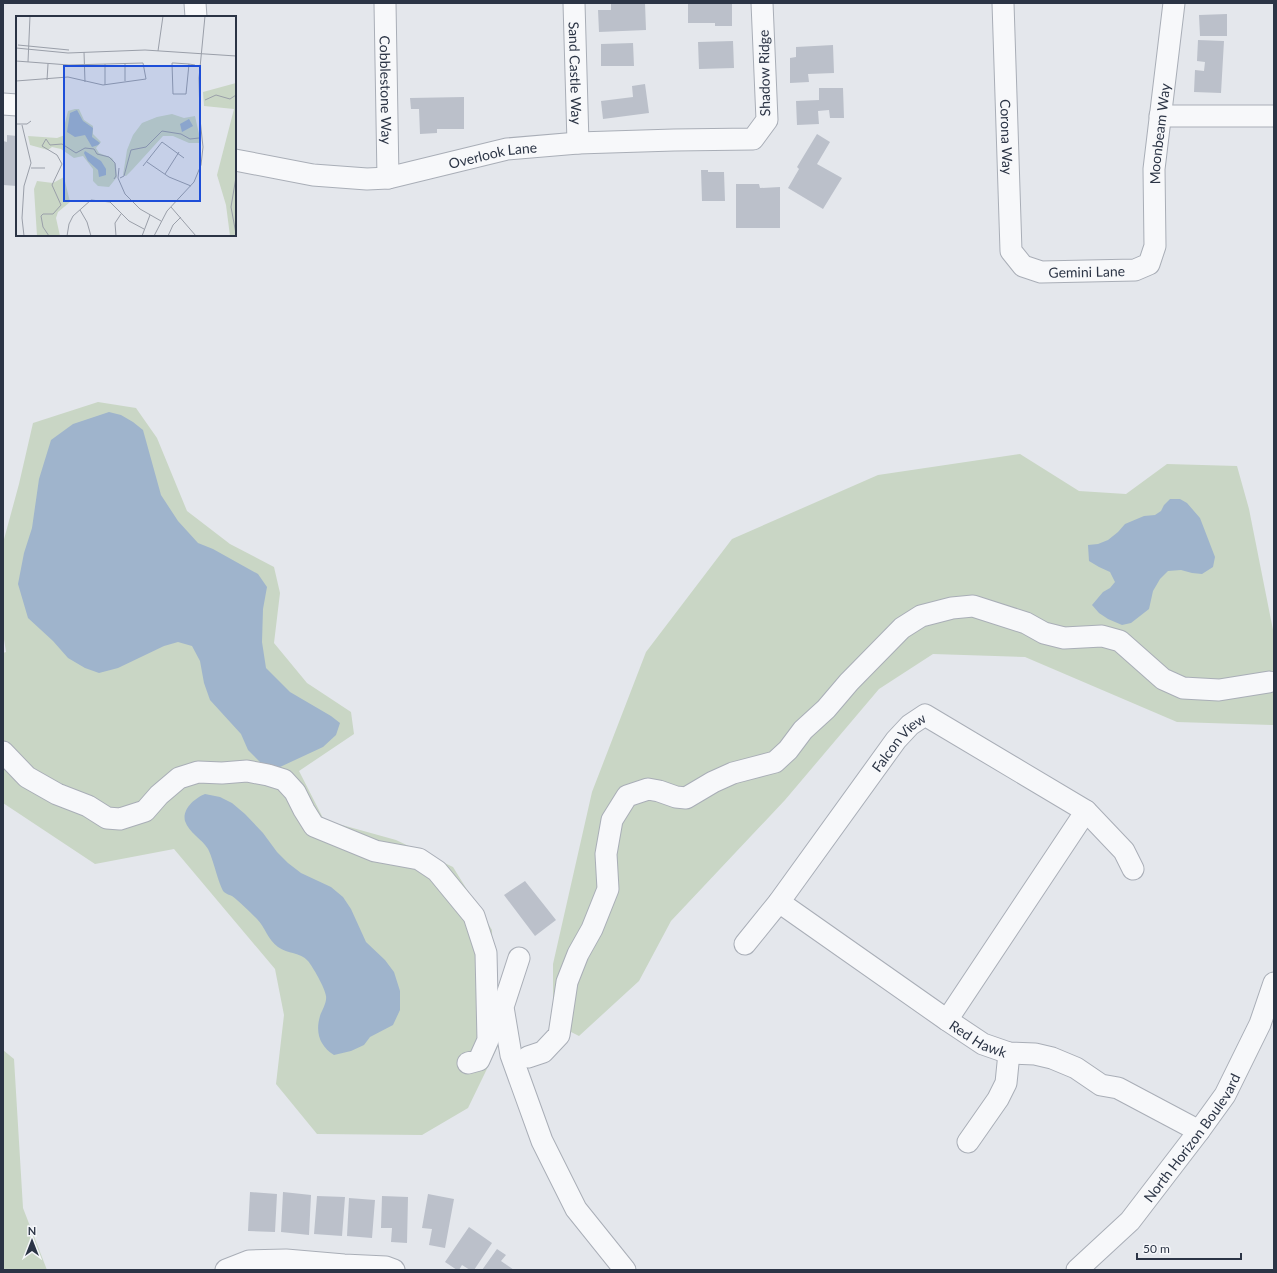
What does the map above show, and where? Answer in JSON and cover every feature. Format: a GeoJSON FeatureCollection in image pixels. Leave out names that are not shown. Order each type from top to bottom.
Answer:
{"type":"FeatureCollection","features":[{"type":"Feature","properties":{"kind":"street"},"geometry":{"type":"LineString","coordinates":[[196,3],[196,16]]}},
{"type":"Feature","properties":{"kind":"street","name":"Cobblestone Way"},"geometry":{"type":"LineString","coordinates":[[385,3],[388,178]]}},
{"type":"Feature","properties":{"kind":"street","name":"Sand Castle Way"},"geometry":{"type":"LineString","coordinates":[[574,3],[578,143]]}},
{"type":"Feature","properties":{"kind":"street","name":"Shadow Ridge"},"geometry":{"type":"LineString","coordinates":[[753,139],[767,120],[762,3]]}},
{"type":"Feature","properties":{"kind":"street","name":"Corona Way"},"geometry":{"type":"LineString","coordinates":[[1003,3],[1011,251],[1023,266]]}},
{"type":"Feature","properties":{"kind":"street","name":"Moonbeam Way"},"geometry":{"type":"LineString","coordinates":[[1149,264],[1155,246],[1154,169],[1174,3]]}},
{"type":"Feature","properties":{"kind":"street"},"geometry":{"type":"LineString","coordinates":[[3,104],[16,105]]}},
{"type":"Feature","properties":{"kind":"street"},"geometry":{"type":"LineString","coordinates":[[1160,116],[1274,116]]}},
{"type":"Feature","properties":{"kind":"street","name":"Overlook Lane"},"geometry":{"type":"LineString","coordinates":[[236,160],[313,176],[367,179],[388,178],[507,149],[578,143],[753,139]]}},
{"type":"Feature","properties":{"kind":"street","name":"Gemini Lane"},"geometry":{"type":"LineString","coordinates":[[1023,266],[1041,272],[1135,270],[1149,264]]}},
{"type":"Feature","properties":{"kind":"street"},"geometry":{"type":"LineString","coordinates":[[528,1057],[543,1052],[559,1035],[567,982],[578,954],[592,929],[608,889],[606,854],[612,820],[627,796],[648,789],[686,798],[713,782],[733,773],[775,762],[788,750],[803,730],[826,709],[902,628],[921,616],[952,608],[973,606],[1026,623],[1044,633],[1064,638],[1102,636],[1120,642],[1163,679],[1183,688],[1219,690],[1269,682]]}},
{"type":"Feature","properties":{"kind":"street","name":"Falcon View"},"geometry":{"type":"LineString","coordinates":[[745,944],[779,902],[896,740],[910,724],[925,715],[1086,811],[1124,851],[1133,869]]}},
{"type":"Feature","properties":{"kind":"street"},"geometry":{"type":"LineString","coordinates":[[3,752],[27,777],[57,794],[88,806],[107,818],[120,819],[145,812],[159,795],[179,778],[198,772],[222,773],[247,771],[268,775],[284,780],[295,792],[314,826],[375,851],[419,859],[438,871],[474,916],[486,953],[488,1040],[479,1060],[468,1064]]}},
{"type":"Feature","properties":{"kind":"street"},"geometry":{"type":"LineString","coordinates":[[947,1020],[1086,811]]}},
{"type":"Feature","properties":{"kind":"street","name":"Red Hawk"},"geometry":{"type":"LineString","coordinates":[[779,902],[983,1044],[1009,1053],[1035,1054],[1052,1058],[1076,1068],[1101,1085],[1118,1088],[1199,1131]]}},
{"type":"Feature","properties":{"kind":"street"},"geometry":{"type":"LineString","coordinates":[[518,958],[503,1007],[511,1055],[542,1140],[576,1209],[625,1270]]}},
{"type":"Feature","properties":{"kind":"street","name":"North Horizon Boulevard"},"geometry":{"type":"LineString","coordinates":[[1077,1270],[1130,1221],[1225,1095],[1260,1024],[1274,983]]}},
{"type":"Feature","properties":{"kind":"street"},"geometry":{"type":"LineString","coordinates":[[968,1142],[998,1099],[1006,1084],[1009,1053]]}},
{"type":"Feature","properties":{"kind":"street"},"geometry":{"type":"LineString","coordinates":[[226,1270],[249,1261],[286,1260],[344,1266],[386,1267],[394,1270]]}},
{"type":"Feature","properties":{"kind":"green space"},"geometry":{"type":"Polygon","coordinates":[[[98,402],[136,408],[157,438],[187,511],[230,544],[274,567],[280,593],[274,643],[307,683],[351,712],[354,734],[299,771],[324,820],[396,840],[453,867],[492,930],[493,993],[499,1044],[468,1108],[422,1135],[317,1134],[276,1084],[284,1015],[275,969],[174,849],[95,864],[3,803],[3,653],[6,652],[3,633],[3,543],[19,484],[33,423],[98,402]]]}},
{"type":"Feature","properties":{"kind":"green space"},"geometry":{"type":"Polygon","coordinates":[[[1020,454],[1079,491],[1126,494],[1167,464],[1237,466],[1249,509],[1274,635],[1274,725],[1177,722],[1025,657],[933,654],[879,689],[785,800],[671,921],[639,981],[579,1036],[553,1023],[553,964],[592,792],[646,652],[732,539],[878,475],[1020,454]]]}},
{"type":"Feature","properties":{"kind":"green space"},"geometry":{"type":"Polygon","coordinates":[[[3,1050],[14,1059],[23,1208],[47,1270],[3,1270],[3,1050]]]}},
{"type":"Feature","properties":{"kind":"water"},"geometry":{"type":"Polygon","coordinates":[[[109,412],[121,415],[143,430],[161,495],[178,521],[198,543],[213,549],[258,574],[267,587],[263,609],[262,642],[266,668],[290,692],[331,716],[340,723],[336,735],[323,747],[280,767],[272,767],[260,762],[248,750],[241,734],[210,700],[204,683],[200,661],[192,646],[178,642],[164,646],[118,668],[99,673],[85,668],[68,658],[53,641],[28,618],[18,584],[24,553],[32,528],[39,479],[51,440],[73,424],[109,412]]]}},
{"type":"Feature","properties":{"kind":"water"},"geometry":{"type":"Polygon","coordinates":[[[1170,499],[1180,499],[1187,503],[1200,518],[1215,557],[1213,567],[1202,574],[1181,570],[1168,571],[1160,579],[1153,591],[1149,609],[1131,623],[1122,625],[1108,619],[1099,613],[1092,605],[1103,592],[1110,588],[1115,582],[1110,572],[1089,561],[1088,545],[1098,544],[1108,540],[1125,524],[1144,516],[1155,515],[1161,511],[1170,499]]]}},
{"type":"Feature","properties":{"kind":"water"},"geometry":{"type":"Polygon","coordinates":[[[205,794],[220,797],[232,803],[263,833],[277,852],[288,863],[301,873],[331,887],[343,897],[351,909],[366,942],[385,960],[394,972],[400,991],[400,1010],[393,1025],[370,1037],[364,1045],[351,1051],[334,1055],[325,1048],[320,1038],[318,1028],[326,996],[313,968],[305,958],[278,947],[257,919],[235,898],[224,892],[208,849],[192,832],[185,821],[185,812],[187,808],[193,801],[205,794]]]}},
{"type":"Feature","properties":{"kind":"building"},"geometry":{"type":"Polygon","coordinates":[[[611,3],[645,3],[646,30],[599,32],[598,10],[611,10],[611,3]]]}},
{"type":"Feature","properties":{"kind":"building"},"geometry":{"type":"Polygon","coordinates":[[[688,3],[732,3],[732,26],[715,26],[715,23],[688,23],[688,3]]]}},
{"type":"Feature","properties":{"kind":"building"},"geometry":{"type":"Polygon","coordinates":[[[1227,14],[1227,36],[1200,36],[1199,15],[1227,14]]]}},
{"type":"Feature","properties":{"kind":"building"},"geometry":{"type":"Polygon","coordinates":[[[1198,40],[1224,41],[1221,93],[1194,92],[1195,70],[1204,71],[1205,62],[1197,61],[1198,40]]]}},
{"type":"Feature","properties":{"kind":"building"},"geometry":{"type":"Polygon","coordinates":[[[733,41],[734,68],[699,69],[698,42],[733,41]]]}},
{"type":"Feature","properties":{"kind":"building"},"geometry":{"type":"Polygon","coordinates":[[[633,43],[634,66],[601,66],[601,44],[633,43]]]}},
{"type":"Feature","properties":{"kind":"building"},"geometry":{"type":"Polygon","coordinates":[[[833,45],[834,73],[808,74],[809,82],[790,83],[790,58],[796,57],[796,47],[833,45]]]}},
{"type":"Feature","properties":{"kind":"building"},"geometry":{"type":"Polygon","coordinates":[[[645,84],[649,113],[603,119],[601,101],[633,97],[632,86],[645,84]]]}},
{"type":"Feature","properties":{"kind":"building"},"geometry":{"type":"Polygon","coordinates":[[[819,88],[843,88],[844,118],[830,118],[829,110],[818,111],[819,124],[797,125],[796,101],[819,100],[819,88]]]}},
{"type":"Feature","properties":{"kind":"building"},"geometry":{"type":"Polygon","coordinates":[[[464,97],[464,129],[437,129],[437,133],[420,134],[419,109],[411,109],[410,98],[464,97]]]}},
{"type":"Feature","properties":{"kind":"building"},"geometry":{"type":"Polygon","coordinates":[[[817,134],[830,142],[817,164],[842,178],[823,209],[788,188],[799,169],[797,167],[817,134]]]}},
{"type":"Feature","properties":{"kind":"building"},"geometry":{"type":"Polygon","coordinates":[[[7,135],[16,136],[16,186],[3,185],[3,141],[7,142],[7,135]]]}},
{"type":"Feature","properties":{"kind":"building"},"geometry":{"type":"Polygon","coordinates":[[[701,170],[708,170],[708,172],[724,172],[725,201],[702,201],[701,170]]]}},
{"type":"Feature","properties":{"kind":"building"},"geometry":{"type":"Polygon","coordinates":[[[736,184],[759,184],[760,188],[780,187],[780,228],[736,228],[736,184]]]}},
{"type":"Feature","properties":{"kind":"building"},"geometry":{"type":"Polygon","coordinates":[[[525,881],[556,920],[535,936],[504,895],[525,881]]]}},
{"type":"Feature","properties":{"kind":"building"},"geometry":{"type":"Polygon","coordinates":[[[250,1192],[277,1194],[275,1232],[248,1231],[250,1192]]]}},
{"type":"Feature","properties":{"kind":"building"},"geometry":{"type":"Polygon","coordinates":[[[283,1192],[311,1195],[309,1235],[281,1232],[283,1192]]]}},
{"type":"Feature","properties":{"kind":"building"},"geometry":{"type":"Polygon","coordinates":[[[428,1194],[454,1199],[445,1248],[429,1245],[432,1229],[422,1228],[428,1194]]]}},
{"type":"Feature","properties":{"kind":"building"},"geometry":{"type":"Polygon","coordinates":[[[317,1196],[345,1197],[342,1236],[314,1234],[317,1196]]]}},
{"type":"Feature","properties":{"kind":"building"},"geometry":{"type":"Polygon","coordinates":[[[382,1196],[408,1197],[407,1243],[391,1242],[392,1228],[381,1228],[382,1196]]]}},
{"type":"Feature","properties":{"kind":"building"},"geometry":{"type":"Polygon","coordinates":[[[349,1198],[375,1200],[372,1238],[347,1236],[349,1198]]]}},
{"type":"Feature","properties":{"kind":"building"},"geometry":{"type":"Polygon","coordinates":[[[469,1227],[492,1243],[474,1270],[470,1270],[462,1265],[459,1270],[457,1270],[445,1262],[469,1227]]]}},
{"type":"Feature","properties":{"kind":"building"},"geometry":{"type":"Polygon","coordinates":[[[497,1249],[506,1255],[501,1261],[514,1270],[482,1270],[497,1249]]]}}]}
